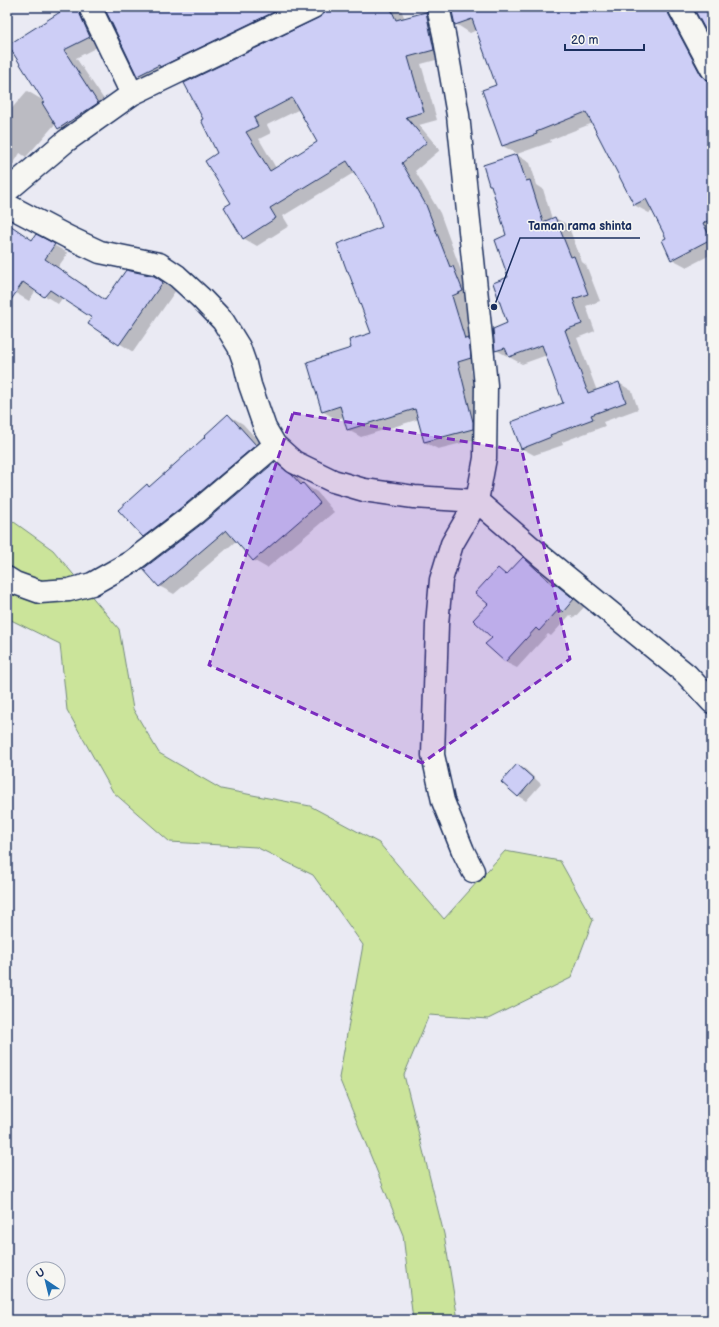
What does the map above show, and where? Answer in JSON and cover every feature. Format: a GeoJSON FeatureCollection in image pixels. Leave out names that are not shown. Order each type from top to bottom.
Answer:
{"type":"FeatureCollection","features":[{"type":"Feature","properties":{"kind":"street"},"geometry":{"type":"LineString","coordinates":[[90,7],[132,94]]}},
{"type":"Feature","properties":{"kind":"street"},"geometry":{"type":"LineString","coordinates":[[7,191],[66,141],[132,94],[313,7]]}},
{"type":"Feature","properties":{"kind":"street"},"geometry":{"type":"LineString","coordinates":[[438,7],[458,115],[486,385],[485,458],[477,501],[452,544],[441,580],[437,624],[434,755],[444,800],[462,851],[473,871]]}},
{"type":"Feature","properties":{"kind":"street"},"geometry":{"type":"LineString","coordinates":[[679,7],[712,69]]}},
{"type":"Feature","properties":{"kind":"street"},"geometry":{"type":"LineString","coordinates":[[7,205],[100,252],[159,264],[177,276],[223,321],[238,347],[257,408],[265,428],[274,444],[294,462],[333,481],[358,488],[414,497],[477,501],[541,556],[687,674],[712,702]]}},
{"type":"Feature","properties":{"kind":"street"},"geometry":{"type":"LineString","coordinates":[[7,578],[15,583],[40,592],[69,590],[92,584],[131,562],[150,548],[194,513],[274,444]]}},
{"type":"Feature","properties":{"kind":"highlighted area"},"geometry":{"type":"Polygon","coordinates":[[[293,413],[522,451],[570,659],[422,763],[209,665],[293,413]]]}},
{"type":"Feature","properties":{"kind":"green space"},"geometry":{"type":"Polygon","coordinates":[[[7,517],[53,550],[119,629],[133,709],[159,753],[221,789],[310,806],[379,843],[444,919],[505,851],[560,861],[593,920],[571,978],[488,1019],[429,1015],[404,1075],[444,1234],[458,1320],[413,1320],[403,1235],[339,1078],[363,945],[313,875],[256,847],[170,842],[113,792],[67,710],[60,644],[7,618],[7,517]]]}},
{"type":"Feature","properties":{"kind":"building"},"geometry":{"type":"Polygon","coordinates":[[[68,7],[78,7],[90,37],[64,50],[98,103],[58,129],[42,103],[44,102],[8,45],[68,7]]]}},
{"type":"Feature","properties":{"kind":"building"},"geometry":{"type":"Polygon","coordinates":[[[104,7],[271,7],[274,12],[160,67],[159,65],[137,76],[104,7]]]}},
{"type":"Feature","properties":{"kind":"building"},"geometry":{"type":"Polygon","coordinates":[[[325,7],[390,7],[396,20],[426,12],[434,50],[408,57],[424,112],[406,117],[427,142],[402,163],[426,205],[450,267],[453,266],[463,291],[452,296],[465,339],[469,338],[471,358],[458,362],[473,422],[473,429],[424,442],[415,409],[347,430],[340,406],[322,412],[307,362],[351,348],[349,340],[371,333],[337,244],[382,227],[373,202],[347,161],[270,208],[276,218],[243,239],[224,207],[231,203],[205,161],[217,153],[201,120],[203,119],[184,83],[318,18],[325,13],[325,7]],[[292,98],[254,118],[258,126],[246,132],[270,171],[317,142],[292,98]]]}},
{"type":"Feature","properties":{"kind":"building"},"geometry":{"type":"Polygon","coordinates":[[[451,7],[667,7],[668,13],[701,75],[706,80],[712,81],[712,219],[703,223],[711,239],[671,260],[662,240],[666,238],[646,199],[634,205],[586,112],[536,132],[537,134],[502,146],[482,90],[496,85],[472,19],[455,25],[451,7]]]}},
{"type":"Feature","properties":{"kind":"building"},"geometry":{"type":"Polygon","coordinates":[[[693,7],[712,7],[712,42],[693,7]]]}},
{"type":"Feature","properties":{"kind":"building"},"geometry":{"type":"Polygon","coordinates":[[[517,154],[526,181],[530,180],[543,222],[555,217],[571,257],[574,256],[588,294],[573,299],[582,324],[565,330],[588,393],[619,382],[626,402],[591,415],[593,419],[550,435],[551,437],[521,449],[511,422],[563,403],[542,345],[509,357],[505,348],[495,351],[493,329],[507,323],[493,283],[508,277],[495,240],[506,235],[491,185],[489,185],[483,165],[517,154]]]}},
{"type":"Feature","properties":{"kind":"building"},"geometry":{"type":"Polygon","coordinates":[[[7,223],[32,240],[36,234],[55,244],[45,259],[105,300],[126,270],[154,276],[163,282],[119,345],[88,324],[92,318],[50,290],[44,297],[23,282],[7,306],[7,223]]]}},
{"type":"Feature","properties":{"kind":"building"},"geometry":{"type":"Polygon","coordinates":[[[228,414],[256,445],[187,503],[143,537],[118,510],[147,484],[149,487],[205,437],[204,436],[228,414]]]}},
{"type":"Feature","properties":{"kind":"building"},"geometry":{"type":"Polygon","coordinates":[[[275,462],[292,475],[301,485],[303,483],[320,503],[253,561],[226,530],[159,587],[143,569],[203,523],[275,462]]]}},
{"type":"Feature","properties":{"kind":"building"},"geometry":{"type":"Polygon","coordinates":[[[523,557],[552,584],[554,583],[574,599],[563,612],[559,609],[539,631],[536,628],[505,662],[485,644],[492,638],[473,620],[488,604],[475,593],[498,568],[506,575],[523,557]]]}},
{"type":"Feature","properties":{"kind":"building"},"geometry":{"type":"Polygon","coordinates":[[[517,764],[534,779],[518,797],[501,782],[517,764]]]}},
{"type":"Feature","properties":{"kind":"place","name":"Taman rama shinta"},"geometry":{"type":"Point","coordinates":[494,307]}}]}
